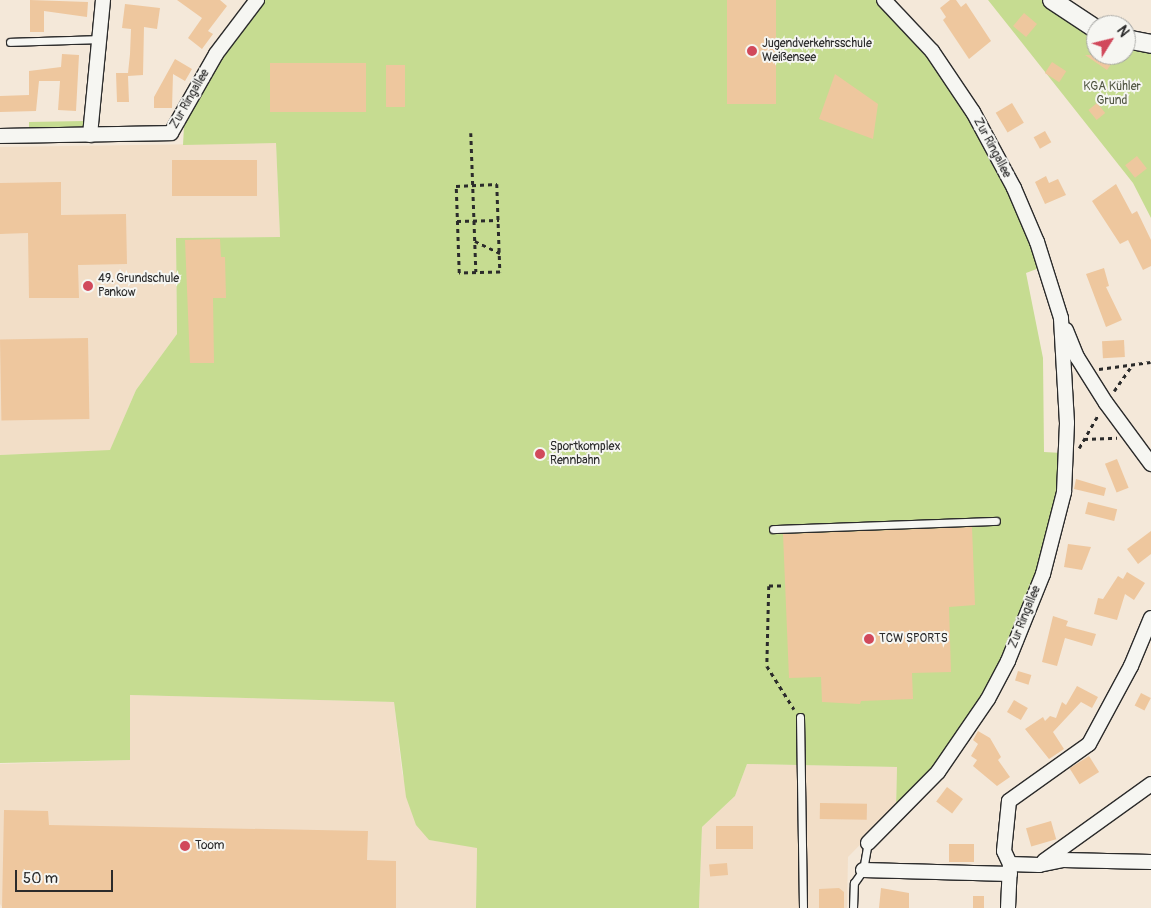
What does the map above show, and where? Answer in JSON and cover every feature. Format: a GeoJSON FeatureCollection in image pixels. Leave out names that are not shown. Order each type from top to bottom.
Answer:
{"type":"FeatureCollection","features":[{"type":"Feature","properties":{"kind":"street"},"geometry":{"type":"LineString","coordinates":[[90,135],[103,0]]}},
{"type":"Feature","properties":{"kind":"street","name":"Zur Ringallee"},"geometry":{"type":"LineString","coordinates":[[0,136],[171,133],[216,54],[257,0]]}},
{"type":"Feature","properties":{"kind":"street","name":"Zur Ringallee"},"geometry":{"type":"LineString","coordinates":[[884,0],[932,51],[973,112],[1029,224],[1061,318],[1085,369],[1131,438],[1151,464]]}},
{"type":"Feature","properties":{"kind":"street"},"geometry":{"type":"LineString","coordinates":[[1052,0],[1086,22]]}},
{"type":"Feature","properties":{"kind":"street"},"geometry":{"type":"LineString","coordinates":[[1136,41],[1151,44]]}},
{"type":"Feature","properties":{"kind":"street","name":"Zur Ringallee"},"geometry":{"type":"LineString","coordinates":[[868,843],[938,772],[964,737],[1008,661],[1043,574],[1066,480],[1067,392],[1061,318]]}},
{"type":"Feature","properties":{"kind":"street"},"geometry":{"type":"LineString","coordinates":[[1008,908],[1010,869],[1004,851],[1010,801],[1089,744],[1131,666],[1151,618]]}},
{"type":"Feature","properties":{"kind":"street"},"geometry":{"type":"LineString","coordinates":[[1039,865],[1151,784]]}},
{"type":"Feature","properties":{"kind":"street"},"geometry":{"type":"LineString","coordinates":[[863,870],[1010,869],[1063,860],[1151,862]]}},
{"type":"Feature","properties":{"kind":"lane"},"geometry":{"type":"LineString","coordinates":[[10,42],[99,39]]}},
{"type":"Feature","properties":{"kind":"lane"},"geometry":{"type":"LineString","coordinates":[[773,529],[996,521]]}},
{"type":"Feature","properties":{"kind":"lane"},"geometry":{"type":"LineString","coordinates":[[800,717],[803,908]]}},
{"type":"Feature","properties":{"kind":"lane","name":"Zur Ringallee"},"geometry":{"type":"LineString","coordinates":[[854,908],[854,884],[863,870],[868,843]]}},
{"type":"Feature","properties":{"kind":"path"},"geometry":{"type":"LineString","coordinates":[[471,133],[476,272]]}},
{"type":"Feature","properties":{"kind":"path"},"geometry":{"type":"LineString","coordinates":[[498,184],[500,272],[458,273],[456,186],[473,185],[498,184]]}},
{"type":"Feature","properties":{"kind":"path"},"geometry":{"type":"LineString","coordinates":[[457,221],[499,220]]}},
{"type":"Feature","properties":{"kind":"path"},"geometry":{"type":"LineString","coordinates":[[475,241],[500,253]]}},
{"type":"Feature","properties":{"kind":"path"},"geometry":{"type":"LineString","coordinates":[[1085,369],[1131,367],[1151,362]]}},
{"type":"Feature","properties":{"kind":"path"},"geometry":{"type":"LineString","coordinates":[[1076,456],[1106,402],[1131,367]]}},
{"type":"Feature","properties":{"kind":"path"},"geometry":{"type":"LineString","coordinates":[[1084,439],[1131,438]]}},
{"type":"Feature","properties":{"kind":"path"},"geometry":{"type":"LineString","coordinates":[[782,586],[769,586],[767,666],[800,717]]}},
{"type":"Feature","properties":{"kind":"shaded area","name":"49. Grundschule Pankow"},"geometry":{"type":"Polygon","coordinates":[[[276,143],[280,237],[176,238],[177,334],[136,390],[110,451],[0,455],[0,147],[276,143]]]}},
{"type":"Feature","properties":{"kind":"shaded area"},"geometry":{"type":"Polygon","coordinates":[[[130,695],[394,702],[402,772],[414,818],[429,840],[477,847],[476,908],[3,908],[0,904],[0,764],[130,760],[130,695]]]}},
{"type":"Feature","properties":{"kind":"shaded area"},"geometry":{"type":"Polygon","coordinates":[[[747,764],[897,767],[896,808],[848,857],[847,908],[699,908],[702,827],[735,796],[747,764]]]}},
{"type":"Feature","properties":{"kind":"green space","name":"Sportkomplex Rennbahn"},"geometry":{"type":"Polygon","coordinates":[[[264,0],[876,0],[931,58],[989,147],[1042,267],[1026,273],[1043,358],[1044,452],[1062,453],[1060,484],[1043,555],[998,664],[970,715],[932,770],[896,808],[897,767],[747,764],[735,796],[702,827],[699,908],[476,908],[477,848],[429,840],[416,825],[406,797],[394,702],[130,695],[130,760],[0,763],[0,455],[110,450],[136,390],[177,334],[176,238],[280,237],[276,143],[183,145],[184,126],[211,73],[264,0]]]}},
{"type":"Feature","properties":{"kind":"green space","name":"KGA Kühler Grund"},"geometry":{"type":"Polygon","coordinates":[[[988,0],[1043,0],[1086,28],[1086,65],[1136,65],[1136,49],[1151,54],[1151,218],[1133,183],[988,0]]]}},
{"type":"Feature","properties":{"kind":"green space"},"geometry":{"type":"Polygon","coordinates":[[[87,117],[82,129],[29,129],[29,122],[84,121],[87,117]]]}},
{"type":"Feature","properties":{"kind":"building"},"geometry":{"type":"Polygon","coordinates":[[[30,0],[88,2],[87,17],[44,11],[44,32],[30,32],[30,0]]]}},
{"type":"Feature","properties":{"kind":"building"},"geometry":{"type":"Polygon","coordinates":[[[177,0],[220,0],[227,6],[208,31],[213,34],[202,49],[188,38],[202,18],[177,0]]]}},
{"type":"Feature","properties":{"kind":"building","name":"Jugendverkehrsschule Weißensee"},"geometry":{"type":"Polygon","coordinates":[[[727,0],[776,0],[776,104],[727,104],[727,0]]]}},
{"type":"Feature","properties":{"kind":"building"},"geometry":{"type":"Polygon","coordinates":[[[950,0],[956,0],[961,7],[966,3],[991,41],[969,59],[943,20],[946,17],[940,8],[950,0]]]}},
{"type":"Feature","properties":{"kind":"building"},"geometry":{"type":"Polygon","coordinates":[[[125,4],[160,8],[157,29],[144,27],[143,75],[128,76],[129,102],[117,102],[116,73],[128,73],[130,54],[131,29],[122,28],[125,4]]]}},
{"type":"Feature","properties":{"kind":"building"},"geometry":{"type":"Polygon","coordinates":[[[1024,13],[1037,24],[1026,37],[1013,26],[1024,13]]]}},
{"type":"Feature","properties":{"kind":"building"},"geometry":{"type":"Polygon","coordinates":[[[62,54],[79,55],[76,111],[58,110],[60,81],[39,81],[36,111],[0,112],[0,96],[29,95],[29,71],[61,67],[62,54]]]}},
{"type":"Feature","properties":{"kind":"building"},"geometry":{"type":"Polygon","coordinates":[[[175,59],[192,69],[185,81],[173,74],[172,108],[154,108],[154,97],[175,59]]]}},
{"type":"Feature","properties":{"kind":"building"},"geometry":{"type":"Polygon","coordinates":[[[1052,62],[1066,71],[1059,82],[1045,73],[1052,62]]]}},
{"type":"Feature","properties":{"kind":"building"},"geometry":{"type":"Polygon","coordinates":[[[270,63],[366,63],[366,112],[270,112],[270,63]]]}},
{"type":"Feature","properties":{"kind":"building"},"geometry":{"type":"Polygon","coordinates":[[[386,65],[405,65],[405,107],[386,107],[386,65]]]}},
{"type":"Feature","properties":{"kind":"building"},"geometry":{"type":"Polygon","coordinates":[[[1100,65],[1110,65],[1107,70],[1100,65]]]}},
{"type":"Feature","properties":{"kind":"building"},"geometry":{"type":"Polygon","coordinates":[[[835,74],[878,104],[873,139],[819,119],[835,74]]]}},
{"type":"Feature","properties":{"kind":"building"},"geometry":{"type":"Polygon","coordinates":[[[1012,103],[1024,123],[1008,133],[996,113],[1012,103]]]}},
{"type":"Feature","properties":{"kind":"building"},"geometry":{"type":"Polygon","coordinates":[[[1097,103],[1105,113],[1097,120],[1088,110],[1097,103]]]}},
{"type":"Feature","properties":{"kind":"building"},"geometry":{"type":"Polygon","coordinates":[[[1045,131],[1051,142],[1040,149],[1034,137],[1045,131]]]}},
{"type":"Feature","properties":{"kind":"building"},"geometry":{"type":"Polygon","coordinates":[[[1137,156],[1147,169],[1135,178],[1125,165],[1137,156]]]}},
{"type":"Feature","properties":{"kind":"building"},"geometry":{"type":"Polygon","coordinates":[[[172,160],[257,160],[257,196],[172,196],[172,160]]]}},
{"type":"Feature","properties":{"kind":"building"},"geometry":{"type":"Polygon","coordinates":[[[1046,176],[1049,183],[1058,179],[1066,195],[1045,204],[1035,182],[1046,176]]]}},
{"type":"Feature","properties":{"kind":"building"},"geometry":{"type":"Polygon","coordinates":[[[61,182],[61,215],[126,214],[127,264],[78,265],[79,298],[29,298],[28,233],[0,234],[0,183],[61,182]]]}},
{"type":"Feature","properties":{"kind":"building"},"geometry":{"type":"Polygon","coordinates":[[[1116,184],[1132,214],[1137,211],[1151,240],[1151,266],[1143,270],[1128,240],[1120,244],[1092,201],[1116,184]]]}},
{"type":"Feature","properties":{"kind":"building"},"geometry":{"type":"Polygon","coordinates":[[[220,239],[221,257],[225,257],[226,298],[213,298],[214,363],[190,363],[185,240],[220,239]]]}},
{"type":"Feature","properties":{"kind":"building"},"geometry":{"type":"Polygon","coordinates":[[[1104,268],[1109,286],[1106,287],[1122,320],[1106,327],[1086,274],[1104,268]]]}},
{"type":"Feature","properties":{"kind":"building"},"geometry":{"type":"Polygon","coordinates":[[[88,338],[89,419],[1,421],[0,340],[88,338]]]}},
{"type":"Feature","properties":{"kind":"building"},"geometry":{"type":"Polygon","coordinates":[[[1124,340],[1125,357],[1103,358],[1102,341],[1124,340]]]}},
{"type":"Feature","properties":{"kind":"building"},"geometry":{"type":"Polygon","coordinates":[[[1117,459],[1129,488],[1117,493],[1105,464],[1117,459]]]}},
{"type":"Feature","properties":{"kind":"building"},"geometry":{"type":"Polygon","coordinates":[[[1076,479],[1106,488],[1104,496],[1074,489],[1076,479]]]}},
{"type":"Feature","properties":{"kind":"building"},"geometry":{"type":"Polygon","coordinates":[[[1088,502],[1117,509],[1114,521],[1085,514],[1088,502]]]}},
{"type":"Feature","properties":{"kind":"building","name":"TCW SPORTS"},"geometry":{"type":"Polygon","coordinates":[[[972,527],[975,605],[949,607],[951,672],[912,673],[913,699],[861,701],[860,704],[822,702],[821,677],[789,678],[783,534],[972,527]]]}},
{"type":"Feature","properties":{"kind":"building"},"geometry":{"type":"Polygon","coordinates":[[[1151,531],[1151,554],[1138,564],[1127,549],[1151,531]]]}},
{"type":"Feature","properties":{"kind":"building"},"geometry":{"type":"Polygon","coordinates":[[[1068,544],[1091,547],[1082,570],[1064,567],[1068,544]]]}},
{"type":"Feature","properties":{"kind":"building"},"geometry":{"type":"Polygon","coordinates":[[[1127,572],[1145,583],[1134,600],[1125,594],[1117,620],[1094,614],[1098,598],[1103,599],[1118,576],[1123,579],[1127,572]]]}},
{"type":"Feature","properties":{"kind":"building"},"geometry":{"type":"Polygon","coordinates":[[[1053,616],[1068,621],[1066,626],[1096,634],[1092,646],[1065,638],[1057,666],[1042,662],[1053,616]]]}},
{"type":"Feature","properties":{"kind":"building"},"geometry":{"type":"Polygon","coordinates":[[[1018,671],[1031,675],[1028,685],[1015,681],[1018,671]]]}},
{"type":"Feature","properties":{"kind":"building"},"geometry":{"type":"Polygon","coordinates":[[[1077,686],[1098,697],[1092,708],[1081,702],[1053,732],[1064,749],[1049,759],[1025,729],[1043,717],[1045,721],[1050,716],[1056,718],[1062,702],[1066,705],[1077,686]]]}},
{"type":"Feature","properties":{"kind":"building"},"geometry":{"type":"Polygon","coordinates":[[[1141,693],[1151,698],[1144,710],[1135,705],[1141,693]]]}},
{"type":"Feature","properties":{"kind":"building"},"geometry":{"type":"Polygon","coordinates":[[[1014,700],[1028,708],[1021,720],[1007,712],[1014,700]]]}},
{"type":"Feature","properties":{"kind":"building"},"geometry":{"type":"Polygon","coordinates":[[[978,731],[990,738],[1001,757],[998,760],[1010,777],[997,786],[973,766],[977,760],[971,756],[978,744],[973,740],[978,731]]]}},
{"type":"Feature","properties":{"kind":"building"},"geometry":{"type":"Polygon","coordinates":[[[1089,756],[1099,772],[1080,784],[1069,768],[1089,756]]]}},
{"type":"Feature","properties":{"kind":"building"},"geometry":{"type":"Polygon","coordinates":[[[947,787],[963,799],[952,813],[936,801],[947,787]]]}},
{"type":"Feature","properties":{"kind":"building"},"geometry":{"type":"Polygon","coordinates":[[[820,803],[867,804],[867,820],[820,819],[820,803]]]}},
{"type":"Feature","properties":{"kind":"building","name":"Toom"},"geometry":{"type":"Polygon","coordinates":[[[4,810],[48,811],[49,825],[368,831],[367,860],[396,861],[396,908],[2,908],[4,810]]]}},
{"type":"Feature","properties":{"kind":"building"},"geometry":{"type":"Polygon","coordinates":[[[1051,821],[1056,839],[1031,846],[1026,828],[1051,821]]]}},
{"type":"Feature","properties":{"kind":"building"},"geometry":{"type":"Polygon","coordinates":[[[716,826],[753,826],[753,849],[716,849],[716,826]]]}},
{"type":"Feature","properties":{"kind":"building"},"geometry":{"type":"Polygon","coordinates":[[[949,844],[974,844],[974,862],[949,862],[949,844]]]}},
{"type":"Feature","properties":{"kind":"building"},"geometry":{"type":"Polygon","coordinates":[[[727,863],[728,875],[710,877],[709,865],[727,863]]]}},
{"type":"Feature","properties":{"kind":"building"},"geometry":{"type":"Polygon","coordinates":[[[839,888],[844,892],[844,908],[819,908],[819,889],[839,888]]]}},
{"type":"Feature","properties":{"kind":"building"},"geometry":{"type":"Polygon","coordinates":[[[881,888],[909,893],[909,908],[879,908],[881,888]]]}},
{"type":"Feature","properties":{"kind":"building"},"geometry":{"type":"Polygon","coordinates":[[[973,896],[984,896],[984,908],[973,908],[973,896]]]}},
{"type":"Feature","properties":{"kind":"place","name":"Jugendverkehrsschule Weißensee"},"geometry":{"type":"Point","coordinates":[752,51]}},
{"type":"Feature","properties":{"kind":"place","name":"49. Grundschule Pankow"},"geometry":{"type":"Point","coordinates":[88,286]}},
{"type":"Feature","properties":{"kind":"place","name":"Sportkomplex Rennbahn"},"geometry":{"type":"Point","coordinates":[540,454]}},
{"type":"Feature","properties":{"kind":"place","name":"TCW SPORTS"},"geometry":{"type":"Point","coordinates":[869,639]}},
{"type":"Feature","properties":{"kind":"place","name":"Toom"},"geometry":{"type":"Point","coordinates":[185,846]}}]}
